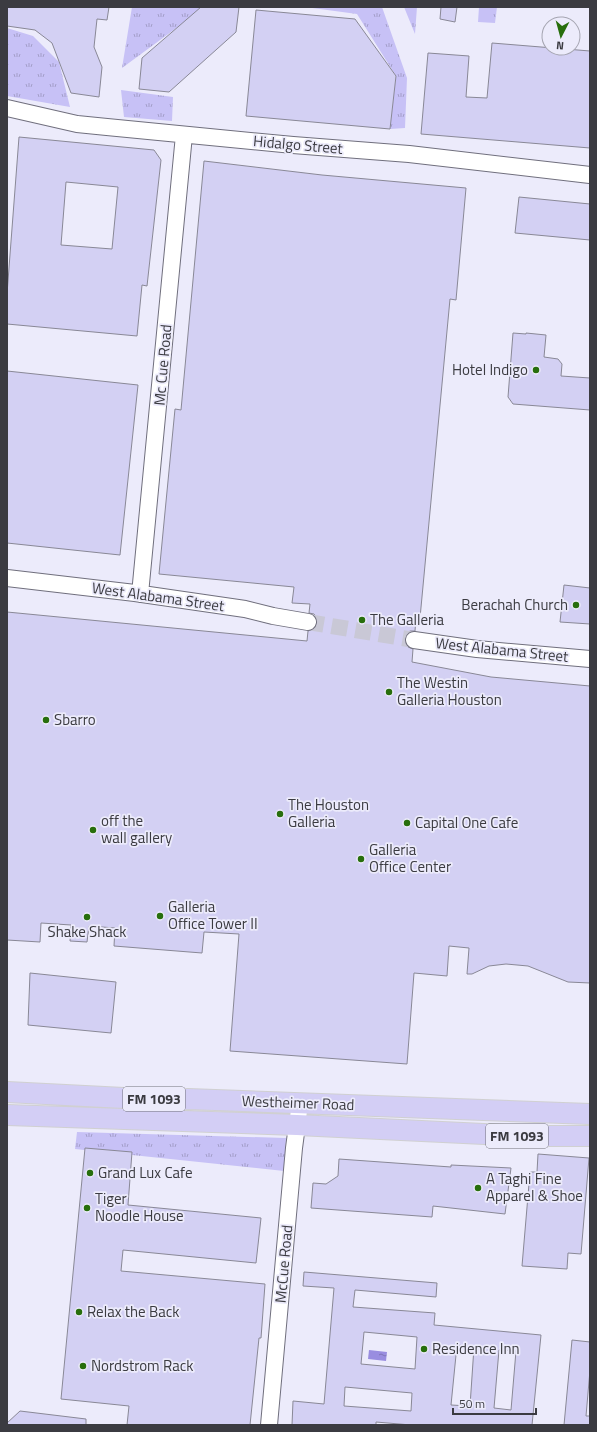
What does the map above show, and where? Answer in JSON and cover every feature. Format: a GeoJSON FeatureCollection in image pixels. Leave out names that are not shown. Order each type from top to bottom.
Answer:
{"type":"FeatureCollection","features":[{"type":"Feature","properties":{"kind":"main road","name":"Westheimer Road"},"geometry":{"type":"LineString","coordinates":[[8,1092],[163,1100],[188,1099],[582,1114]]}},
{"type":"Feature","properties":{"kind":"main road"},"geometry":{"type":"LineString","coordinates":[[96,1118],[139,1106],[153,1106],[160,1104],[163,1100]]}},
{"type":"Feature","properties":{"kind":"main road"},"geometry":{"type":"LineString","coordinates":[[444,1132],[484,1120],[503,1121],[514,1112]]}},
{"type":"Feature","properties":{"kind":"main road"},"geometry":{"type":"LineString","coordinates":[[525,1136],[527,1128],[530,1125],[582,1114]]}},
{"type":"Feature","properties":{"kind":"main road","name":"Westheimer Road"},"geometry":{"type":"LineString","coordinates":[[7,1115],[297,1125],[525,1136],[590,1136]]}},
{"type":"Feature","properties":{"kind":"street","name":"Hidalgo Street"},"geometry":{"type":"LineString","coordinates":[[7,108],[77,124],[293,145],[409,154],[590,175]]}},
{"type":"Feature","properties":{"kind":"street","name":"Mc Cue Road"},"geometry":{"type":"LineString","coordinates":[[140,594],[184,135]]}},
{"type":"Feature","properties":{"kind":"street","name":"West Alabama Street"},"geometry":{"type":"LineString","coordinates":[[7,578],[140,594],[245,609],[308,622]]}},
{"type":"Feature","properties":{"kind":"street","name":"West Alabama Street"},"geometry":{"type":"LineString","coordinates":[[414,640],[477,649],[590,659]]}},
{"type":"Feature","properties":{"kind":"street","name":"McCue Road"},"geometry":{"type":"LineString","coordinates":[[269,1425],[300,1103]]}},
{"type":"Feature","properties":{"kind":"green space"},"geometry":{"type":"Polygon","coordinates":[[[132,7],[205,7],[122,68],[132,7]]]}},
{"type":"Feature","properties":{"kind":"green space"},"geometry":{"type":"Polygon","coordinates":[[[305,7],[382,7],[407,78],[405,128],[390,129],[396,76],[357,14],[305,7]]]}},
{"type":"Feature","properties":{"kind":"green space"},"geometry":{"type":"Polygon","coordinates":[[[404,7],[417,7],[415,34],[404,7]]]}},
{"type":"Feature","properties":{"kind":"green space"},"geometry":{"type":"Polygon","coordinates":[[[479,7],[497,7],[495,23],[478,22],[479,7]]]}},
{"type":"Feature","properties":{"kind":"green space"},"geometry":{"type":"Polygon","coordinates":[[[7,28],[33,36],[59,62],[70,107],[7,96],[7,28]]]}},
{"type":"Feature","properties":{"kind":"green space"},"geometry":{"type":"Polygon","coordinates":[[[121,90],[173,97],[172,121],[124,117],[121,90]]]}},
{"type":"Feature","properties":{"kind":"green space"},"geometry":{"type":"Polygon","coordinates":[[[77,1132],[286,1138],[284,1171],[75,1149],[77,1132]]]}},
{"type":"Feature","properties":{"kind":"water"},"geometry":{"type":"Polygon","coordinates":[[[369,1350],[387,1352],[386,1361],[368,1359],[369,1350]]]}},
{"type":"Feature","properties":{"kind":"building"},"geometry":{"type":"Polygon","coordinates":[[[7,7],[109,7],[107,20],[97,19],[94,47],[102,67],[99,97],[71,93],[52,43],[35,30],[7,26],[7,7]]]}},
{"type":"Feature","properties":{"kind":"building"},"geometry":{"type":"Polygon","coordinates":[[[201,7],[239,7],[236,32],[169,92],[139,89],[142,58],[201,7]]]}},
{"type":"Feature","properties":{"kind":"building"},"geometry":{"type":"Polygon","coordinates":[[[441,7],[457,7],[455,22],[440,19],[441,7]]]}},
{"type":"Feature","properties":{"kind":"building"},"geometry":{"type":"Polygon","coordinates":[[[256,10],[355,19],[396,76],[390,129],[246,116],[256,10]]]}},
{"type":"Feature","properties":{"kind":"building"},"geometry":{"type":"Polygon","coordinates":[[[492,43],[541,47],[541,56],[581,56],[581,50],[590,51],[590,148],[421,134],[428,53],[469,56],[466,97],[487,98],[492,43]]]}},
{"type":"Feature","properties":{"kind":"building"},"geometry":{"type":"Polygon","coordinates":[[[19,137],[154,150],[161,160],[147,286],[142,285],[137,336],[7,324],[7,294],[19,137]],[[66,182],[61,245],[112,249],[118,187],[66,182]]]}},
{"type":"Feature","properties":{"kind":"building","name":"The Galleria"},"geometry":{"type":"Polygon","coordinates":[[[204,161],[322,175],[466,188],[456,300],[450,299],[420,618],[416,618],[415,631],[410,631],[406,634],[405,643],[408,647],[413,649],[412,662],[491,677],[590,686],[590,983],[568,982],[528,966],[506,964],[489,966],[472,974],[467,974],[469,948],[449,946],[447,976],[414,973],[407,1064],[230,1051],[239,934],[204,932],[202,953],[114,946],[115,928],[89,926],[87,942],[70,941],[71,925],[41,923],[40,942],[7,940],[7,612],[307,641],[308,631],[315,628],[317,624],[317,618],[314,614],[309,613],[310,604],[292,603],[294,587],[159,574],[175,409],[181,410],[204,161]]]}},
{"type":"Feature","properties":{"kind":"building"},"geometry":{"type":"Polygon","coordinates":[[[519,197],[590,204],[590,240],[515,233],[519,197]]]}},
{"type":"Feature","properties":{"kind":"building","name":"Hotel Indigo"},"geometry":{"type":"Polygon","coordinates":[[[513,333],[546,335],[544,357],[558,359],[562,364],[561,376],[590,378],[590,410],[513,404],[508,397],[513,333]]]}},
{"type":"Feature","properties":{"kind":"building"},"geometry":{"type":"Polygon","coordinates":[[[7,371],[138,385],[120,555],[7,543],[7,371]]]}},
{"type":"Feature","properties":{"kind":"building","name":"Berachah Church"},"geometry":{"type":"Polygon","coordinates":[[[564,585],[590,588],[590,624],[560,622],[564,585]]]}},
{"type":"Feature","properties":{"kind":"building"},"geometry":{"type":"Polygon","coordinates":[[[30,973],[116,982],[111,1033],[28,1025],[30,973]]]}},
{"type":"Feature","properties":{"kind":"building"},"geometry":{"type":"Polygon","coordinates":[[[85,1148],[132,1152],[128,1205],[261,1218],[256,1263],[123,1250],[121,1271],[265,1284],[261,1338],[259,1338],[250,1425],[127,1425],[129,1406],[61,1399],[85,1148]]]}},
{"type":"Feature","properties":{"kind":"building"},"geometry":{"type":"Polygon","coordinates":[[[538,1154],[589,1158],[581,1254],[568,1253],[567,1269],[522,1266],[530,1172],[537,1172],[538,1154]]]}},
{"type":"Feature","properties":{"kind":"building"},"geometry":{"type":"Polygon","coordinates":[[[339,1159],[451,1167],[451,1165],[511,1168],[505,1214],[433,1206],[432,1217],[311,1208],[313,1183],[326,1184],[338,1176],[339,1159]]]}},
{"type":"Feature","properties":{"kind":"building"},"geometry":{"type":"Polygon","coordinates":[[[304,1272],[437,1283],[436,1297],[355,1290],[353,1307],[435,1313],[434,1325],[541,1335],[532,1425],[411,1425],[376,1422],[376,1425],[292,1425],[293,1401],[324,1404],[334,1288],[303,1286],[304,1272]],[[364,1332],[361,1364],[415,1369],[417,1337],[364,1332]],[[457,1345],[451,1405],[470,1406],[474,1347],[457,1345]],[[499,1350],[494,1408],[511,1410],[516,1351],[499,1350]],[[345,1387],[344,1406],[411,1411],[412,1393],[345,1387]]]}},
{"type":"Feature","properties":{"kind":"building"},"geometry":{"type":"Polygon","coordinates":[[[572,1340],[590,1342],[590,1370],[586,1416],[590,1416],[590,1425],[564,1425],[572,1340]]]}},
{"type":"Feature","properties":{"kind":"building"},"geometry":{"type":"Polygon","coordinates":[[[20,1411],[86,1419],[86,1425],[7,1425],[7,1423],[20,1411]]]}},
{"type":"Feature","properties":{"kind":"tunnel"},"geometry":{"type":"LineString","coordinates":[[308,622],[414,640]]}},
{"type":"Feature","properties":{"kind":"place","name":"Hotel Indigo"},"geometry":{"type":"Point","coordinates":[536,370]}},
{"type":"Feature","properties":{"kind":"place","name":"Berachah Church"},"geometry":{"type":"Point","coordinates":[576,605]}},
{"type":"Feature","properties":{"kind":"place","name":"The Galleria"},"geometry":{"type":"Point","coordinates":[362,620]}},
{"type":"Feature","properties":{"kind":"place","name":"The Westin Galleria Houston"},"geometry":{"type":"Point","coordinates":[389,692]}},
{"type":"Feature","properties":{"kind":"place","name":"Sbarro"},"geometry":{"type":"Point","coordinates":[46,720]}},
{"type":"Feature","properties":{"kind":"place","name":"The Houston Galleria"},"geometry":{"type":"Point","coordinates":[280,814]}},
{"type":"Feature","properties":{"kind":"place","name":"Capital One Cafe"},"geometry":{"type":"Point","coordinates":[407,823]}},
{"type":"Feature","properties":{"kind":"place","name":"off the wall gallery"},"geometry":{"type":"Point","coordinates":[93,830]}},
{"type":"Feature","properties":{"kind":"place","name":"Galleria Office Center"},"geometry":{"type":"Point","coordinates":[361,859]}},
{"type":"Feature","properties":{"kind":"place","name":"Galleria Office Tower II"},"geometry":{"type":"Point","coordinates":[160,916]}},
{"type":"Feature","properties":{"kind":"place","name":"Shake Shack"},"geometry":{"type":"Point","coordinates":[87,917]}},
{"type":"Feature","properties":{"kind":"place","name":"Grand Lux Cafe"},"geometry":{"type":"Point","coordinates":[90,1173]}},
{"type":"Feature","properties":{"kind":"place","name":"A Taghi Fine Apparel & Shoe"},"geometry":{"type":"Point","coordinates":[478,1188]}},
{"type":"Feature","properties":{"kind":"place","name":"Tiger Noodle House"},"geometry":{"type":"Point","coordinates":[87,1208]}},
{"type":"Feature","properties":{"kind":"place","name":"Relax the Back"},"geometry":{"type":"Point","coordinates":[79,1312]}},
{"type":"Feature","properties":{"kind":"place","name":"Residence Inn"},"geometry":{"type":"Point","coordinates":[424,1349]}},
{"type":"Feature","properties":{"kind":"place","name":"Nordstrom Rack"},"geometry":{"type":"Point","coordinates":[83,1366]}}]}
